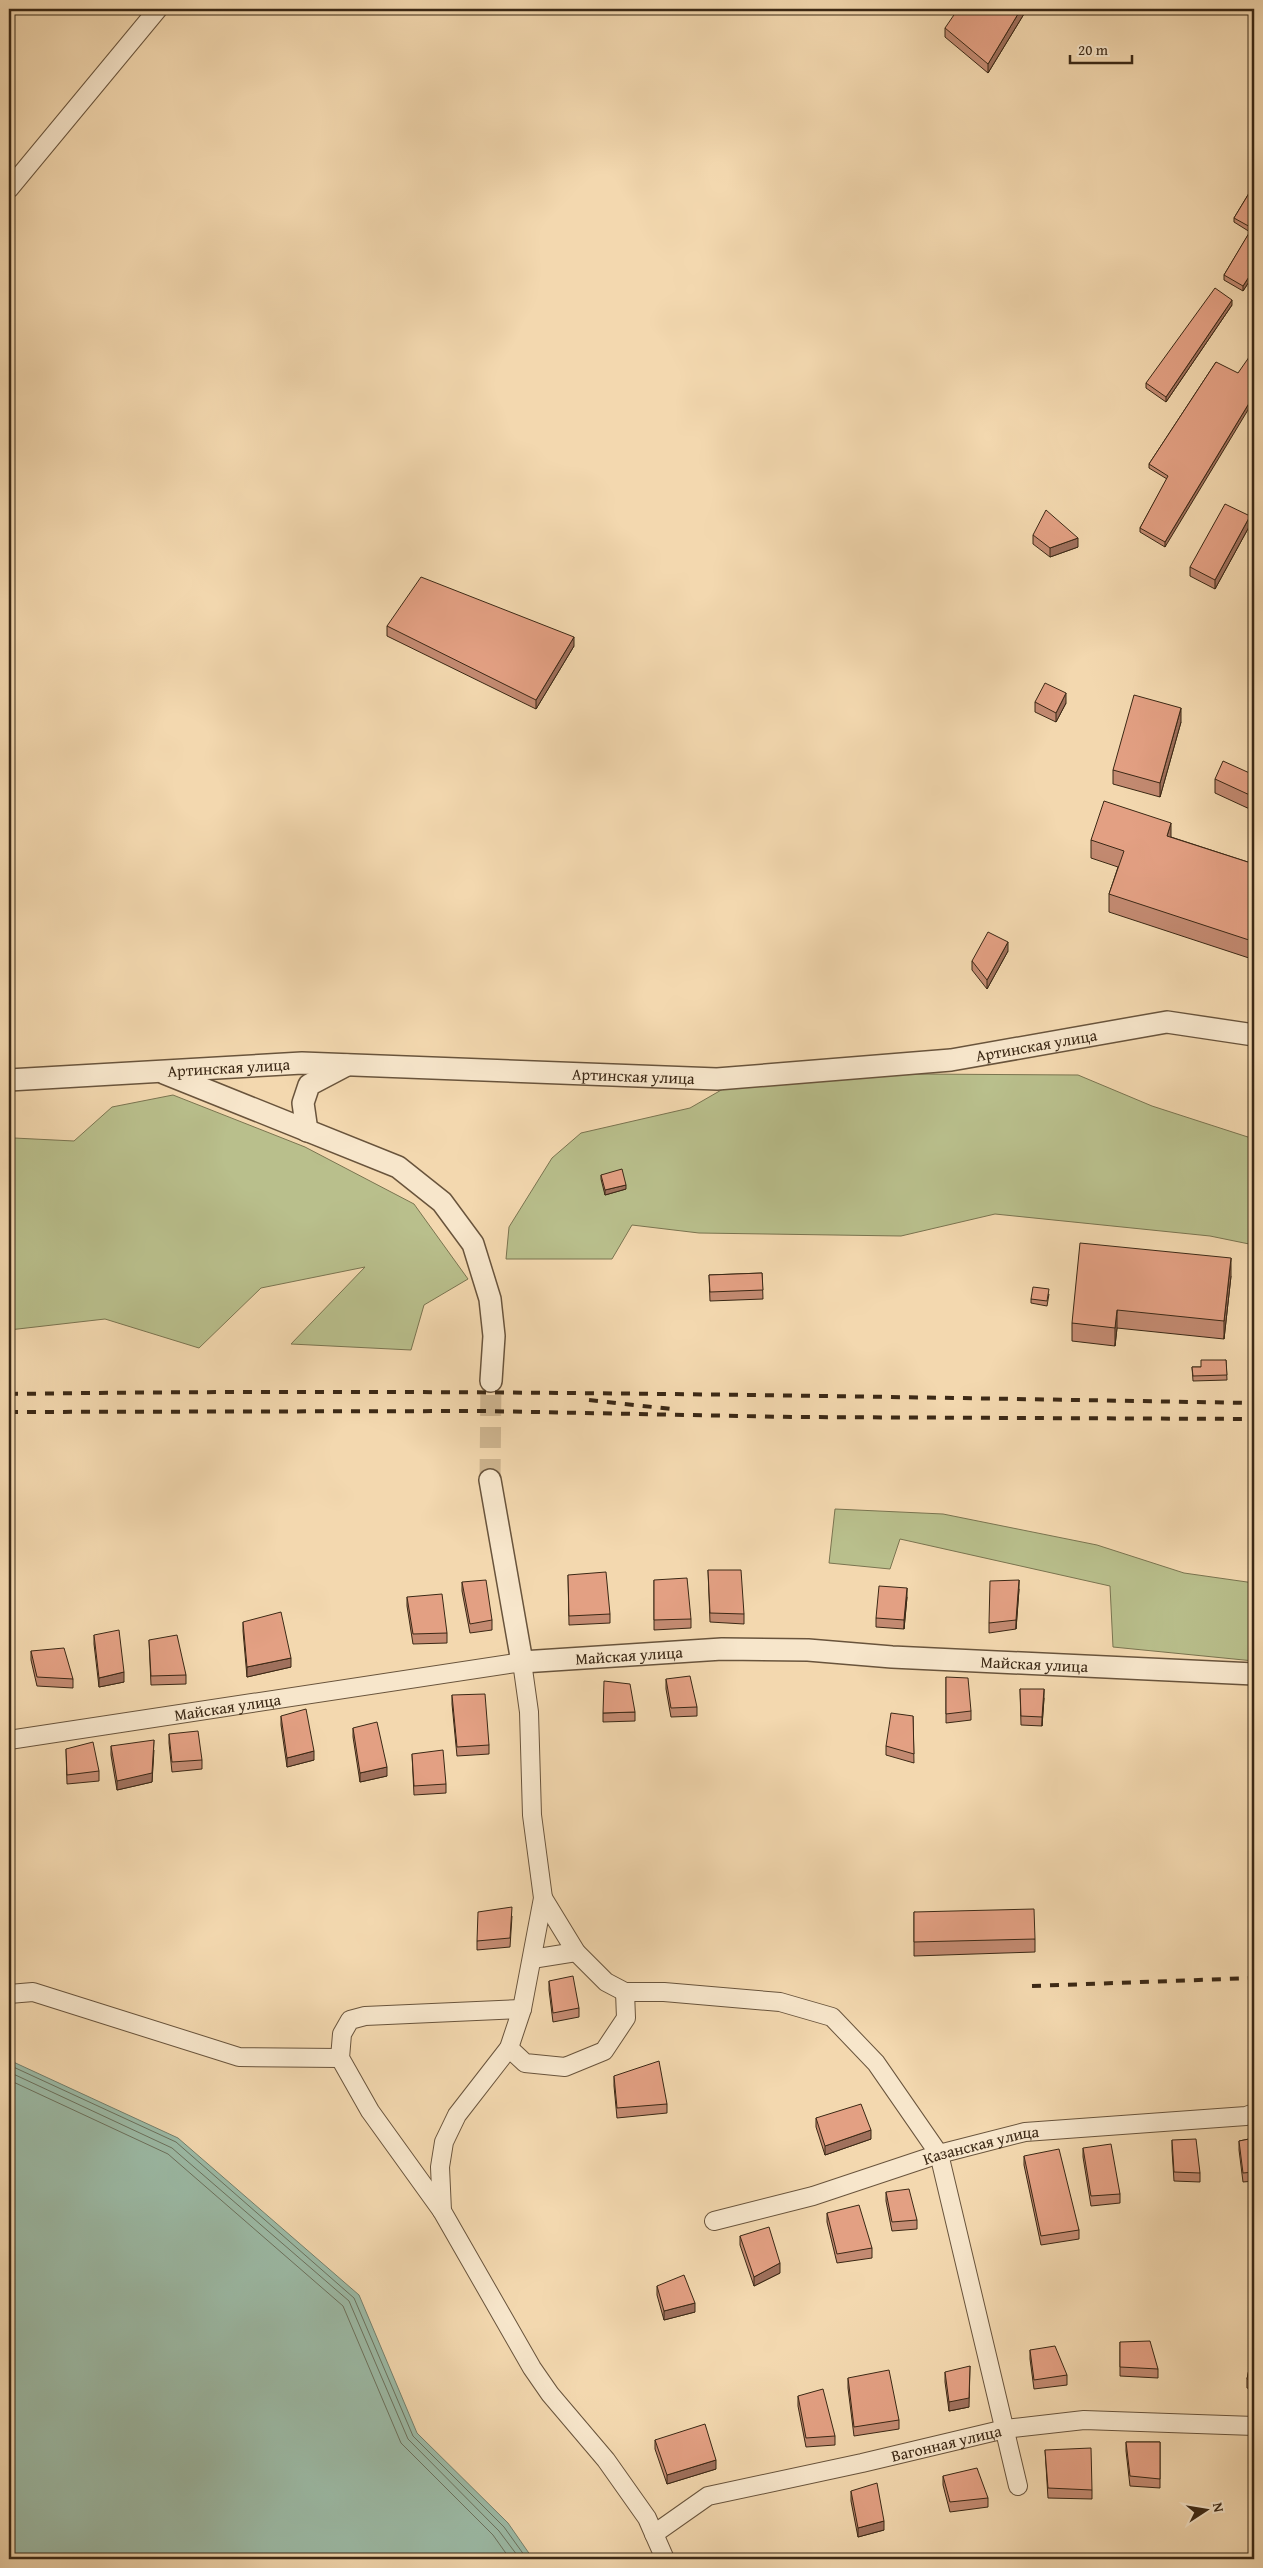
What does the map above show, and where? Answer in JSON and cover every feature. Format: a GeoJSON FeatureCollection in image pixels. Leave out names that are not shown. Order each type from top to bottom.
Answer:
{"type":"FeatureCollection","features":[{"type":"Feature","properties":{"kind":"street"},"geometry":{"type":"LineString","coordinates":[[9,189],[158,9]]}},
{"type":"Feature","properties":{"kind":"street","name":"Артинская улица"},"geometry":{"type":"LineString","coordinates":[[9,1080],[302,1063],[717,1079],[951,1060],[1167,1022],[1254,1035]]}},
{"type":"Feature","properties":{"kind":"street"},"geometry":{"type":"LineString","coordinates":[[307,1131],[302,1103],[309,1085],[347,1065]]}},
{"type":"Feature","properties":{"kind":"street"},"geometry":{"type":"LineString","coordinates":[[160,1071],[398,1167],[442,1202],[473,1244],[490,1299],[494,1336],[491,1381]]}},
{"type":"Feature","properties":{"kind":"street"},"geometry":{"type":"LineString","coordinates":[[442,2211],[440,2167],[444,2142],[457,2115],[509,2048],[522,2008],[543,1898],[532,1815],[529,1712],[490,1480]]}},
{"type":"Feature","properties":{"kind":"street","name":"Майская улица"},"geometry":{"type":"LineString","coordinates":[[9,1740],[522,1662],[722,1649],[808,1650],[892,1657],[1254,1674]]}},
{"type":"Feature","properties":{"kind":"street"},"geometry":{"type":"LineString","coordinates":[[543,1898],[576,1952],[606,1982],[626,1992],[664,1992],[780,2002],[832,2017],[876,2063],[939,2154],[1018,2486]]}},
{"type":"Feature","properties":{"kind":"street"},"geometry":{"type":"LineString","coordinates":[[532,1959],[576,1952]]}},
{"type":"Feature","properties":{"kind":"street"},"geometry":{"type":"LineString","coordinates":[[9,1994],[33,1992],[239,2057],[340,2058]]}},
{"type":"Feature","properties":{"kind":"street"},"geometry":{"type":"LineString","coordinates":[[509,2048],[525,2063],[565,2067],[604,2051],[626,2018],[626,1992]]}},
{"type":"Feature","properties":{"kind":"street"},"geometry":{"type":"LineString","coordinates":[[522,2008],[365,2016],[350,2020],[342,2034],[340,2058],[370,2111],[442,2211],[532,2368],[550,2394],[606,2460],[647,2518],[665,2559]]}},
{"type":"Feature","properties":{"kind":"street","name":"Казанская улица"},"geometry":{"type":"LineString","coordinates":[[714,2221],[813,2196],[939,2154],[1025,2132],[1246,2116],[1254,2113]]}},
{"type":"Feature","properties":{"kind":"street","name":"Вагонная улица"},"geometry":{"type":"LineString","coordinates":[[654,2534],[708,2496],[862,2463],[1005,2429],[1084,2420],[1254,2426]]}},
{"type":"Feature","properties":{"kind":"green space"},"geometry":{"type":"Polygon","coordinates":[[[912,1074],[1078,1075],[1152,1106],[1254,1139],[1254,1245],[1210,1236],[995,1214],[901,1236],[699,1233],[632,1225],[612,1259],[506,1259],[509,1227],[552,1158],[581,1133],[690,1108],[730,1085],[912,1074]]]}},
{"type":"Feature","properties":{"kind":"green space"},"geometry":{"type":"Polygon","coordinates":[[[173,1095],[305,1147],[414,1204],[468,1279],[424,1305],[411,1350],[291,1344],[365,1267],[261,1288],[199,1348],[105,1319],[9,1330],[9,1140],[14,1138],[74,1141],[112,1107],[173,1095]]]}},
{"type":"Feature","properties":{"kind":"green space"},"geometry":{"type":"Polygon","coordinates":[[[835,1509],[943,1514],[1097,1545],[1184,1573],[1254,1583],[1254,1661],[1113,1647],[1110,1586],[900,1539],[890,1569],[829,1563],[835,1509]]]}},
{"type":"Feature","properties":{"kind":"water"},"geometry":{"type":"Polygon","coordinates":[[[9,2060],[178,2138],[359,2295],[417,2433],[508,2523],[533,2559],[9,2559],[9,2060]]]}},
{"type":"Feature","properties":{"kind":"building"},"geometry":{"type":"Polygon","coordinates":[[[958,9],[1021,9],[988,64],[945,28],[958,9]]]}},
{"type":"Feature","properties":{"kind":"building"},"geometry":{"type":"Polygon","coordinates":[[[1254,185],[1254,269],[1243,286],[1224,275],[1252,228],[1234,218],[1254,185]]]}},
{"type":"Feature","properties":{"kind":"building"},"geometry":{"type":"Polygon","coordinates":[[[1215,288],[1232,300],[1166,397],[1146,383],[1215,288]]]}},
{"type":"Feature","properties":{"kind":"building"},"geometry":{"type":"Polygon","coordinates":[[[1254,350],[1254,395],[1165,542],[1140,528],[1168,476],[1149,464],[1216,362],[1238,373],[1254,350]]]}},
{"type":"Feature","properties":{"kind":"building"},"geometry":{"type":"Polygon","coordinates":[[[1225,504],[1250,516],[1215,580],[1190,567],[1225,504]]]}},
{"type":"Feature","properties":{"kind":"building"},"geometry":{"type":"Polygon","coordinates":[[[1046,510],[1078,538],[1050,548],[1033,535],[1046,510]]]}},
{"type":"Feature","properties":{"kind":"building"},"geometry":{"type":"Polygon","coordinates":[[[421,577],[574,637],[536,700],[387,626],[421,577]]]}},
{"type":"Feature","properties":{"kind":"building"},"geometry":{"type":"Polygon","coordinates":[[[1045,683],[1066,693],[1056,713],[1035,702],[1045,683]]]}},
{"type":"Feature","properties":{"kind":"building"},"geometry":{"type":"Polygon","coordinates":[[[1134,695],[1181,708],[1160,783],[1113,770],[1134,695]]]}},
{"type":"Feature","properties":{"kind":"building"},"geometry":{"type":"Polygon","coordinates":[[[1223,761],[1254,775],[1254,797],[1215,779],[1223,761]]]}},
{"type":"Feature","properties":{"kind":"building"},"geometry":{"type":"Polygon","coordinates":[[[1104,801],[1171,823],[1167,836],[1254,864],[1254,935],[1252,941],[1109,894],[1124,851],[1091,840],[1104,801]]]}},
{"type":"Feature","properties":{"kind":"building"},"geometry":{"type":"Polygon","coordinates":[[[988,932],[1008,942],[987,980],[972,961],[988,932]]]}},
{"type":"Feature","properties":{"kind":"building"},"geometry":{"type":"Polygon","coordinates":[[[622,1169],[626,1185],[605,1190],[601,1175],[622,1169]]]}},
{"type":"Feature","properties":{"kind":"building"},"geometry":{"type":"Polygon","coordinates":[[[1080,1243],[1231,1258],[1224,1321],[1117,1310],[1115,1328],[1072,1323],[1080,1243]]]}},
{"type":"Feature","properties":{"kind":"building"},"geometry":{"type":"Polygon","coordinates":[[[762,1273],[763,1290],[710,1292],[709,1275],[762,1273]]]}},
{"type":"Feature","properties":{"kind":"building"},"geometry":{"type":"Polygon","coordinates":[[[1033,1287],[1049,1289],[1047,1301],[1031,1299],[1033,1287]]]}},
{"type":"Feature","properties":{"kind":"building"},"geometry":{"type":"Polygon","coordinates":[[[1201,1360],[1226,1360],[1227,1375],[1193,1376],[1192,1367],[1201,1367],[1201,1360]]]}},
{"type":"Feature","properties":{"kind":"building"},"geometry":{"type":"Polygon","coordinates":[[[708,1570],[741,1570],[744,1614],[710,1613],[708,1570]]]}},
{"type":"Feature","properties":{"kind":"building"},"geometry":{"type":"Polygon","coordinates":[[[606,1572],[610,1614],[569,1616],[568,1575],[606,1572]]]}},
{"type":"Feature","properties":{"kind":"building"},"geometry":{"type":"Polygon","coordinates":[[[687,1578],[691,1619],[654,1620],[654,1580],[687,1578]]]}},
{"type":"Feature","properties":{"kind":"building"},"geometry":{"type":"Polygon","coordinates":[[[486,1580],[492,1620],[470,1624],[462,1582],[486,1580]]]}},
{"type":"Feature","properties":{"kind":"building"},"geometry":{"type":"Polygon","coordinates":[[[1019,1580],[1016,1620],[989,1623],[990,1581],[1019,1580]]]}},
{"type":"Feature","properties":{"kind":"building"},"geometry":{"type":"Polygon","coordinates":[[[879,1586],[907,1588],[904,1620],[876,1618],[879,1586]]]}},
{"type":"Feature","properties":{"kind":"building"},"geometry":{"type":"Polygon","coordinates":[[[442,1594],[447,1633],[413,1634],[407,1597],[442,1594]]]}},
{"type":"Feature","properties":{"kind":"building"},"geometry":{"type":"Polygon","coordinates":[[[281,1612],[291,1658],[247,1667],[243,1622],[281,1612]]]}},
{"type":"Feature","properties":{"kind":"building"},"geometry":{"type":"Polygon","coordinates":[[[119,1630],[124,1672],[99,1678],[94,1635],[119,1630]]]}},
{"type":"Feature","properties":{"kind":"building"},"geometry":{"type":"Polygon","coordinates":[[[177,1635],[186,1675],[151,1676],[149,1640],[177,1635]]]}},
{"type":"Feature","properties":{"kind":"building"},"geometry":{"type":"Polygon","coordinates":[[[64,1648],[73,1679],[37,1677],[31,1651],[64,1648]]]}},
{"type":"Feature","properties":{"kind":"building"},"geometry":{"type":"Polygon","coordinates":[[[690,1676],[697,1707],[671,1708],[666,1679],[690,1676]]]}},
{"type":"Feature","properties":{"kind":"building"},"geometry":{"type":"Polygon","coordinates":[[[946,1677],[968,1678],[971,1711],[946,1714],[946,1677]]]}},
{"type":"Feature","properties":{"kind":"building"},"geometry":{"type":"Polygon","coordinates":[[[604,1681],[630,1684],[635,1712],[603,1713],[604,1681]]]}},
{"type":"Feature","properties":{"kind":"building"},"geometry":{"type":"Polygon","coordinates":[[[1020,1689],[1044,1689],[1042,1717],[1021,1716],[1020,1689]]]}},
{"type":"Feature","properties":{"kind":"building"},"geometry":{"type":"Polygon","coordinates":[[[485,1694],[489,1745],[457,1747],[452,1695],[485,1694]]]}},
{"type":"Feature","properties":{"kind":"building"},"geometry":{"type":"Polygon","coordinates":[[[306,1709],[314,1751],[287,1758],[281,1716],[306,1709]]]}},
{"type":"Feature","properties":{"kind":"building"},"geometry":{"type":"Polygon","coordinates":[[[891,1713],[913,1716],[914,1754],[886,1746],[891,1713]]]}},
{"type":"Feature","properties":{"kind":"building"},"geometry":{"type":"Polygon","coordinates":[[[377,1722],[387,1767],[360,1773],[353,1728],[377,1722]]]}},
{"type":"Feature","properties":{"kind":"building"},"geometry":{"type":"Polygon","coordinates":[[[198,1731],[202,1760],[172,1762],[169,1734],[198,1731]]]}},
{"type":"Feature","properties":{"kind":"building"},"geometry":{"type":"Polygon","coordinates":[[[154,1740],[152,1773],[117,1781],[111,1746],[154,1740]]]}},
{"type":"Feature","properties":{"kind":"building"},"geometry":{"type":"Polygon","coordinates":[[[93,1742],[99,1771],[67,1775],[66,1749],[93,1742]]]}},
{"type":"Feature","properties":{"kind":"building"},"geometry":{"type":"Polygon","coordinates":[[[443,1750],[446,1784],[414,1786],[412,1754],[443,1750]]]}},
{"type":"Feature","properties":{"kind":"building"},"geometry":{"type":"Polygon","coordinates":[[[512,1907],[510,1938],[477,1941],[478,1912],[512,1907]]]}},
{"type":"Feature","properties":{"kind":"building"},"geometry":{"type":"Polygon","coordinates":[[[1034,1909],[1035,1939],[914,1942],[914,1912],[1034,1909]]]}},
{"type":"Feature","properties":{"kind":"building"},"geometry":{"type":"Polygon","coordinates":[[[573,1976],[579,2008],[553,2013],[549,1981],[573,1976]]]}},
{"type":"Feature","properties":{"kind":"building"},"geometry":{"type":"Polygon","coordinates":[[[659,2061],[667,2104],[617,2108],[614,2076],[659,2061]]]}},
{"type":"Feature","properties":{"kind":"building"},"geometry":{"type":"Polygon","coordinates":[[[861,2104],[871,2130],[825,2146],[816,2118],[861,2104]]]}},
{"type":"Feature","properties":{"kind":"building"},"geometry":{"type":"Polygon","coordinates":[[[1254,2138],[1254,2172],[1243,2173],[1239,2141],[1254,2138]]]}},
{"type":"Feature","properties":{"kind":"building"},"geometry":{"type":"Polygon","coordinates":[[[1196,2139],[1200,2173],[1174,2172],[1172,2140],[1196,2139]]]}},
{"type":"Feature","properties":{"kind":"building"},"geometry":{"type":"Polygon","coordinates":[[[1111,2144],[1120,2194],[1091,2196],[1083,2148],[1111,2144]]]}},
{"type":"Feature","properties":{"kind":"building"},"geometry":{"type":"Polygon","coordinates":[[[1059,2149],[1079,2230],[1041,2236],[1024,2156],[1059,2149]]]}},
{"type":"Feature","properties":{"kind":"building"},"geometry":{"type":"Polygon","coordinates":[[[909,2189],[917,2220],[892,2222],[886,2192],[909,2189]]]}},
{"type":"Feature","properties":{"kind":"building"},"geometry":{"type":"Polygon","coordinates":[[[859,2205],[872,2248],[837,2254],[827,2213],[859,2205]]]}},
{"type":"Feature","properties":{"kind":"building"},"geometry":{"type":"Polygon","coordinates":[[[769,2227],[780,2263],[754,2277],[740,2236],[769,2227]]]}},
{"type":"Feature","properties":{"kind":"building"},"geometry":{"type":"Polygon","coordinates":[[[684,2275],[695,2303],[664,2311],[657,2286],[684,2275]]]}},
{"type":"Feature","properties":{"kind":"building"},"geometry":{"type":"Polygon","coordinates":[[[1150,2341],[1158,2369],[1120,2367],[1120,2342],[1150,2341]]]}},
{"type":"Feature","properties":{"kind":"building"},"geometry":{"type":"Polygon","coordinates":[[[1254,2344],[1254,2381],[1247,2379],[1254,2344]]]}},
{"type":"Feature","properties":{"kind":"building"},"geometry":{"type":"Polygon","coordinates":[[[1055,2346],[1067,2375],[1034,2380],[1030,2350],[1055,2346]]]}},
{"type":"Feature","properties":{"kind":"building"},"geometry":{"type":"Polygon","coordinates":[[[970,2366],[969,2398],[949,2402],[945,2372],[970,2366]]]}},
{"type":"Feature","properties":{"kind":"building"},"geometry":{"type":"Polygon","coordinates":[[[889,2370],[899,2420],[854,2427],[848,2378],[889,2370]]]}},
{"type":"Feature","properties":{"kind":"building"},"geometry":{"type":"Polygon","coordinates":[[[823,2389],[835,2436],[806,2438],[798,2396],[823,2389]]]}},
{"type":"Feature","properties":{"kind":"building"},"geometry":{"type":"Polygon","coordinates":[[[705,2424],[716,2460],[667,2475],[655,2440],[705,2424]]]}},
{"type":"Feature","properties":{"kind":"building"},"geometry":{"type":"Polygon","coordinates":[[[1126,2442],[1160,2442],[1160,2479],[1130,2476],[1126,2442]]]}},
{"type":"Feature","properties":{"kind":"building"},"geometry":{"type":"Polygon","coordinates":[[[1091,2448],[1092,2490],[1048,2488],[1045,2450],[1091,2448]]]}},
{"type":"Feature","properties":{"kind":"building"},"geometry":{"type":"Polygon","coordinates":[[[977,2468],[988,2498],[950,2502],[943,2476],[977,2468]]]}},
{"type":"Feature","properties":{"kind":"building"},"geometry":{"type":"Polygon","coordinates":[[[877,2483],[884,2521],[858,2528],[851,2491],[877,2483]]]}},
{"type":"Feature","properties":{"kind":"tunnel"},"geometry":{"type":"LineString","coordinates":[[490,1480],[491,1381]]}},
{"type":"Feature","properties":{"kind":"railway"},"geometry":{"type":"LineString","coordinates":[[9,1394],[476,1392],[1254,1403]]}},
{"type":"Feature","properties":{"kind":"railway"},"geometry":{"type":"LineString","coordinates":[[589,1400],[671,1409]]}},
{"type":"Feature","properties":{"kind":"railway"},"geometry":{"type":"LineString","coordinates":[[9,1412],[483,1411],[792,1417],[1254,1419]]}},
{"type":"Feature","properties":{"kind":"railway"},"geometry":{"type":"LineString","coordinates":[[1032,1986],[1254,1978]]}}]}
